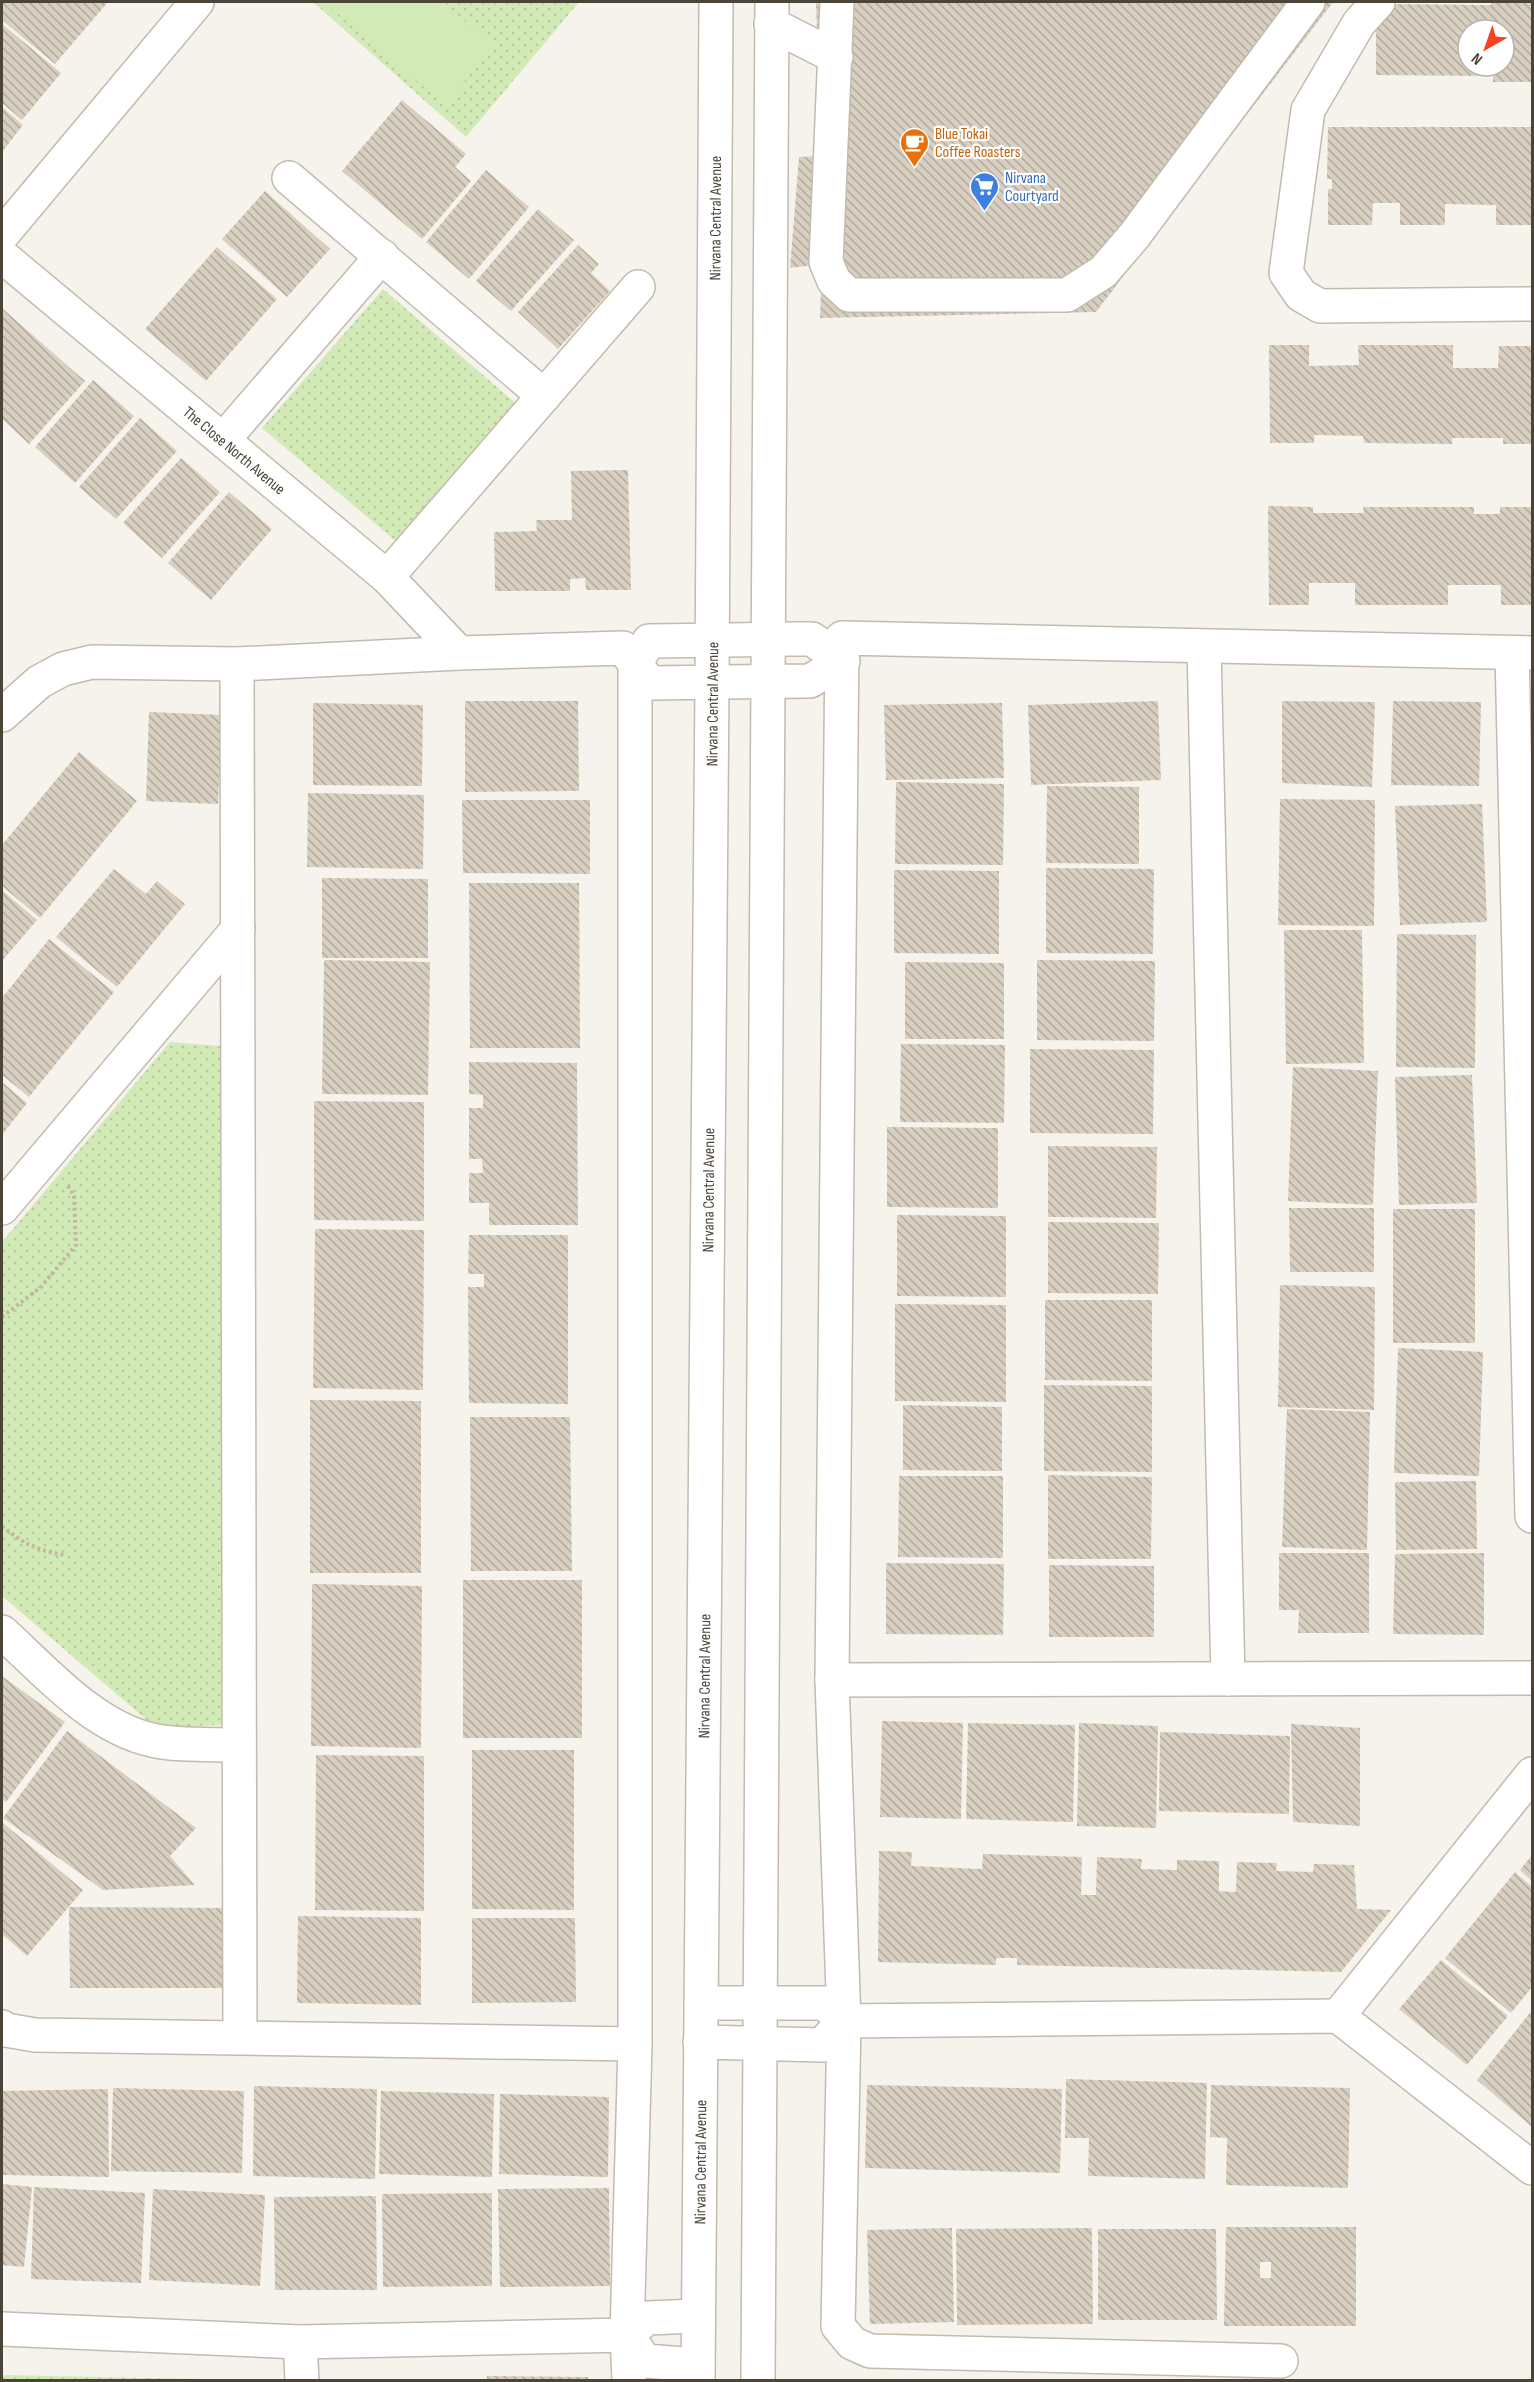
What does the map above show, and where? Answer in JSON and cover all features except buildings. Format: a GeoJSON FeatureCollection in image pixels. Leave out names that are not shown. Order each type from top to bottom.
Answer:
{"type":"FeatureCollection","features":[{"type":"Feature","properties":{"kind":"street"},"geometry":{"type":"LineString","coordinates":[[2,235],[197,2]]}},
{"type":"Feature","properties":{"kind":"street","name":"Nirvana Central Avenue"},"geometry":{"type":"LineString","coordinates":[[698,2373],[713,642],[716,2]]}},
{"type":"Feature","properties":{"kind":"street"},"geometry":{"type":"LineString","coordinates":[[837,2],[826,262],[834,281],[849,295],[1067,295],[1104,272],[1134,236],[1308,2]]}},
{"type":"Feature","properties":{"kind":"street"},"geometry":{"type":"LineString","coordinates":[[1378,2],[1359,23],[1308,110],[1286,273],[1301,295],[1320,306],[1533,304]]}},
{"type":"Feature","properties":{"kind":"street"},"geometry":{"type":"LineString","coordinates":[[771,13],[836,57]]}},
{"type":"Feature","properties":{"kind":"street"},"geometry":{"type":"LineString","coordinates":[[758,2380],[771,13]]}},
{"type":"Feature","properties":{"kind":"street"},"geometry":{"type":"LineString","coordinates":[[289,178],[544,396]]}},
{"type":"Feature","properties":{"kind":"street","name":"The Close North Avenue"},"geometry":{"type":"LineString","coordinates":[[2,256],[387,577],[459,653]]}},
{"type":"Feature","properties":{"kind":"street"},"geometry":{"type":"LineString","coordinates":[[224,440],[382,256]]}},
{"type":"Feature","properties":{"kind":"street"},"geometry":{"type":"LineString","coordinates":[[387,577],[638,287]]}},
{"type":"Feature","properties":{"kind":"street"},"geometry":{"type":"LineString","coordinates":[[1281,2361],[870,2351],[852,2343],[838,2326],[844,2021],[832,1680],[843,638],[1522,653],[1533,1516]]}},
{"type":"Feature","properties":{"kind":"street"},"geometry":{"type":"LineString","coordinates":[[630,2380],[627,2335],[635,2044],[635,664],[649,641],[812,639],[843,661]]}},
{"type":"Feature","properties":{"kind":"street"},"geometry":{"type":"LineString","coordinates":[[1204,647],[1228,1679]]}},
{"type":"Feature","properties":{"kind":"street"},"geometry":{"type":"LineString","coordinates":[[2,715],[39,682],[63,669],[92,662],[237,664],[623,648],[650,683],[712,683],[810,681],[843,661]]}},
{"type":"Feature","properties":{"kind":"street"},"geometry":{"type":"LineString","coordinates":[[237,664],[240,2037]]}},
{"type":"Feature","properties":{"kind":"street"},"geometry":{"type":"LineString","coordinates":[[2,1208],[238,929]]}},
{"type":"Feature","properties":{"kind":"street"},"geometry":{"type":"LineString","coordinates":[[2,1632],[95,1715],[127,1732],[153,1741],[239,1745]]}},
{"type":"Feature","properties":{"kind":"street"},"geometry":{"type":"LineString","coordinates":[[832,1680],[1533,1678]]}},
{"type":"Feature","properties":{"kind":"street"},"geometry":{"type":"LineString","coordinates":[[1338,2016],[1533,1774]]}},
{"type":"Feature","properties":{"kind":"street"},"geometry":{"type":"LineString","coordinates":[[701,2003],[824,2003],[844,2021],[1338,2016],[1533,2168]]}},
{"type":"Feature","properties":{"kind":"street"},"geometry":{"type":"LineString","coordinates":[[700,2042],[822,2045],[844,2021]]}},
{"type":"Feature","properties":{"kind":"street"},"geometry":{"type":"LineString","coordinates":[[2,2026],[6,2030],[34,2035],[635,2044]]}},
{"type":"Feature","properties":{"kind":"street"},"geometry":{"type":"LineString","coordinates":[[2,2329],[300,2342],[627,2335],[647,2318],[698,2316]]}},
{"type":"Feature","properties":{"kind":"street"},"geometry":{"type":"LineString","coordinates":[[627,2335],[645,2361],[698,2373]]}},
{"type":"Feature","properties":{"kind":"street"},"geometry":{"type":"LineString","coordinates":[[300,2342],[302,2380]]}},
{"type":"Feature","properties":{"kind":"path"},"geometry":{"type":"LineString","coordinates":[[2,1317],[41,1287],[76,1245],[74,1196],[58,1166],[45,1157]]}},
{"type":"Feature","properties":{"kind":"path"},"geometry":{"type":"LineString","coordinates":[[2,1526],[16,1538],[40,1551],[66,1555]]}},
{"type":"Feature","properties":{"kind":"green space"},"geometry":{"type":"Polygon","coordinates":[[[313,2],[579,2],[466,137],[313,2]]]}},
{"type":"Feature","properties":{"kind":"green space"},"geometry":{"type":"Polygon","coordinates":[[[324,2],[442,2],[493,44],[446,106],[324,2]]]}},
{"type":"Feature","properties":{"kind":"green space"},"geometry":{"type":"Polygon","coordinates":[[[383,289],[518,405],[398,543],[262,428],[383,289]]]}},
{"type":"Feature","properties":{"kind":"green space"},"geometry":{"type":"Polygon","coordinates":[[[170,1042],[231,1047],[226,1725],[155,1727],[2,1596],[2,1242],[170,1042]]]}},
{"type":"Feature","properties":{"kind":"green space"},"geometry":{"type":"Polygon","coordinates":[[[2,2375],[247,2380],[2,2380],[2,2375]]]}},
{"type":"Feature","properties":{"kind":"place","name":"Blue Tokai Coffee Roasters"},"geometry":{"type":"Point","coordinates":[914,168]}},
{"type":"Feature","properties":{"kind":"place","name":"Nirvana Courtyard"},"geometry":{"type":"Point","coordinates":[984,212]}}]}
